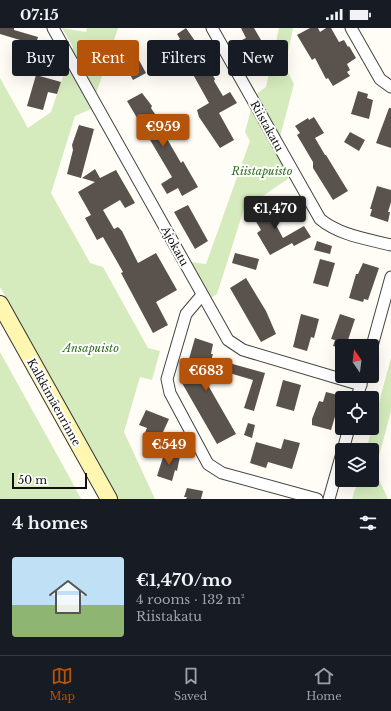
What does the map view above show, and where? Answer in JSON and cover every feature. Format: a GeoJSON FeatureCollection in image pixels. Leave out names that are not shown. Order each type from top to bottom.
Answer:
{"type":"FeatureCollection","features":[{"type":"Feature","properties":{"kind":"street","name":"Ajokatu"},"geometry":{"type":"LineString","coordinates":[[53,28],[228,340],[235,347],[335,373]]}},
{"type":"Feature","properties":{"kind":"street","name":"Riistakatu"},"geometry":{"type":"LineString","coordinates":[[212,28],[320,220],[329,227],[338,231],[391,245]]}},
{"type":"Feature","properties":{"kind":"street"},"geometry":{"type":"LineString","coordinates":[[351,28],[380,79],[391,87]]}},
{"type":"Feature","properties":{"kind":"street"},"geometry":{"type":"LineString","coordinates":[[374,339],[391,277]]}},
{"type":"Feature","properties":{"kind":"street"},"geometry":{"type":"LineString","coordinates":[[202,295],[186,314],[167,379],[170,393],[208,464],[222,473],[317,499]]}},
{"type":"Feature","properties":{"kind":"street","name":"Kalkkimäenrinne"},"geometry":{"type":"LineString","coordinates":[[0,304],[109,499]]}},
{"type":"Feature","properties":{"kind":"street"},"geometry":{"type":"LineString","coordinates":[[329,499],[335,478]]}},
{"type":"Feature","properties":{"kind":"green space","name":"Ansapuisto"},"geometry":{"type":"Polygon","coordinates":[[[62,28],[86,32],[87,28],[118,28],[114,40],[77,40],[77,76],[102,76],[91,109],[75,116],[51,193],[90,263],[103,267],[148,348],[160,351],[152,380],[140,377],[124,432],[155,499],[116,499],[0,287],[0,78],[28,128],[51,112],[63,76],[69,76],[69,59],[73,47],[62,28]]]}},
{"type":"Feature","properties":{"kind":"green space","name":"Riistapuisto"},"geometry":{"type":"Polygon","coordinates":[[[279,28],[293,28],[288,52],[288,40],[276,40],[279,28]]]}},
{"type":"Feature","properties":{"kind":"green space","name":"Riistapuisto"},"geometry":{"type":"Polygon","coordinates":[[[288,73],[294,84],[276,152],[289,178],[244,209],[217,294],[211,298],[191,262],[206,264],[250,141],[245,132],[255,95],[266,87],[268,76],[288,76],[288,73]]]}},
{"type":"Feature","properties":{"kind":"green space"},"geometry":{"type":"Polygon","coordinates":[[[0,352],[71,480],[81,499],[0,499],[0,352]]]}},
{"type":"Feature","properties":{"kind":"green space"},"geometry":{"type":"Polygon","coordinates":[[[391,358],[391,411],[379,456],[379,443],[368,443],[370,435],[379,435],[379,402],[391,358]]]}},
{"type":"Feature","properties":{"kind":"green space"},"geometry":{"type":"Polygon","coordinates":[[[379,480],[388,499],[352,499],[356,487],[379,487],[379,480]]]}},
{"type":"Feature","properties":{"kind":"building"},"geometry":{"type":"Polygon","coordinates":[[[0,28],[14,28],[14,30],[38,37],[37,40],[20,40],[0,34],[0,28]]]}},
{"type":"Feature","properties":{"kind":"building"},"geometry":{"type":"Polygon","coordinates":[[[186,28],[194,40],[178,40],[180,39],[177,34],[186,28]]]}},
{"type":"Feature","properties":{"kind":"building"},"geometry":{"type":"Polygon","coordinates":[[[241,28],[254,28],[261,40],[242,40],[246,38],[241,28]]]}},
{"type":"Feature","properties":{"kind":"building"},"geometry":{"type":"Polygon","coordinates":[[[310,28],[318,28],[320,32],[326,28],[331,28],[339,42],[344,40],[348,47],[349,46],[356,58],[347,64],[350,70],[347,72],[350,76],[333,86],[328,78],[326,79],[315,58],[312,60],[297,35],[310,28]]]}},
{"type":"Feature","properties":{"kind":"building"},"geometry":{"type":"Polygon","coordinates":[[[139,60],[146,73],[133,80],[131,76],[139,76],[139,60]]]}},
{"type":"Feature","properties":{"kind":"building"},"geometry":{"type":"Polygon","coordinates":[[[36,76],[61,82],[57,94],[48,92],[43,110],[27,106],[36,76]]]}},
{"type":"Feature","properties":{"kind":"building"},"geometry":{"type":"Polygon","coordinates":[[[194,76],[213,76],[215,79],[214,81],[223,96],[230,92],[237,103],[219,113],[234,140],[220,148],[199,117],[197,110],[209,103],[194,76]]]}},
{"type":"Feature","properties":{"kind":"building"},"geometry":{"type":"Polygon","coordinates":[[[358,91],[368,94],[367,98],[373,100],[369,119],[351,114],[358,91]]]}},
{"type":"Feature","properties":{"kind":"building"},"geometry":{"type":"Polygon","coordinates":[[[142,93],[152,106],[151,108],[157,117],[155,118],[181,163],[183,161],[198,187],[182,196],[178,188],[167,194],[161,184],[172,177],[127,101],[142,93]]]}},
{"type":"Feature","properties":{"kind":"building"},"geometry":{"type":"Polygon","coordinates":[[[389,108],[391,108],[391,148],[376,143],[389,108]]]}},
{"type":"Feature","properties":{"kind":"building"},"geometry":{"type":"Polygon","coordinates":[[[314,117],[324,133],[315,138],[348,191],[333,200],[313,168],[313,162],[297,135],[300,133],[295,126],[308,118],[309,120],[314,117]]]}},
{"type":"Feature","properties":{"kind":"building"},"geometry":{"type":"Polygon","coordinates":[[[79,125],[94,129],[81,178],[67,174],[73,150],[72,145],[79,125]]]}},
{"type":"Feature","properties":{"kind":"building"},"geometry":{"type":"Polygon","coordinates":[[[350,132],[365,140],[359,151],[344,142],[350,132]]]}},
{"type":"Feature","properties":{"kind":"building"},"geometry":{"type":"Polygon","coordinates":[[[95,169],[100,178],[116,170],[135,203],[125,208],[120,200],[103,210],[114,229],[118,227],[122,231],[138,263],[156,253],[177,290],[156,302],[168,325],[153,333],[121,273],[123,272],[103,237],[97,240],[85,218],[91,215],[78,192],[95,182],[82,178],[95,169]]]}},
{"type":"Feature","properties":{"kind":"building"},"geometry":{"type":"Polygon","coordinates":[[[377,186],[391,190],[388,222],[370,216],[372,209],[370,209],[377,186]]]}},
{"type":"Feature","properties":{"kind":"building"},"geometry":{"type":"Polygon","coordinates":[[[264,201],[276,218],[276,225],[283,238],[304,226],[311,237],[294,246],[292,243],[270,255],[257,233],[261,230],[249,210],[264,201]]]}},
{"type":"Feature","properties":{"kind":"building"},"geometry":{"type":"Polygon","coordinates":[[[188,205],[208,241],[195,249],[174,212],[188,205]]]}},
{"type":"Feature","properties":{"kind":"building"},"geometry":{"type":"Polygon","coordinates":[[[317,241],[332,246],[330,254],[314,250],[317,241]]]}},
{"type":"Feature","properties":{"kind":"building"},"geometry":{"type":"Polygon","coordinates":[[[235,253],[259,259],[256,270],[232,263],[235,253]]]}},
{"type":"Feature","properties":{"kind":"building"},"geometry":{"type":"Polygon","coordinates":[[[320,259],[335,263],[328,287],[313,283],[320,259]]]}},
{"type":"Feature","properties":{"kind":"building"},"geometry":{"type":"Polygon","coordinates":[[[363,263],[379,268],[368,300],[364,299],[363,302],[349,298],[356,274],[358,274],[363,263]]]}},
{"type":"Feature","properties":{"kind":"building"},"geometry":{"type":"Polygon","coordinates":[[[246,278],[266,311],[276,334],[261,342],[230,288],[246,278]]]}},
{"type":"Feature","properties":{"kind":"building"},"geometry":{"type":"Polygon","coordinates":[[[301,314],[319,319],[314,338],[311,337],[307,351],[293,347],[301,314]]]}},
{"type":"Feature","properties":{"kind":"building"},"geometry":{"type":"Polygon","coordinates":[[[340,314],[355,319],[348,339],[331,339],[340,314]]]}},
{"type":"Feature","properties":{"kind":"building"},"geometry":{"type":"Polygon","coordinates":[[[195,338],[213,344],[211,354],[213,354],[205,380],[236,434],[217,444],[182,383],[195,338]]]}},
{"type":"Feature","properties":{"kind":"building"},"geometry":{"type":"Polygon","coordinates":[[[229,363],[265,373],[254,411],[244,408],[253,380],[226,372],[229,363]]]}},
{"type":"Feature","properties":{"kind":"building"},"geometry":{"type":"Polygon","coordinates":[[[283,380],[301,385],[294,411],[276,406],[283,380]]]}},
{"type":"Feature","properties":{"kind":"building"},"geometry":{"type":"Polygon","coordinates":[[[326,392],[335,394],[335,417],[331,430],[312,425],[312,419],[319,401],[323,402],[326,392]]]}},
{"type":"Feature","properties":{"kind":"building"},"geometry":{"type":"Polygon","coordinates":[[[146,410],[169,419],[158,443],[143,437],[147,428],[139,425],[146,410]]]}},
{"type":"Feature","properties":{"kind":"building"},"geometry":{"type":"Polygon","coordinates":[[[248,423],[255,425],[252,438],[244,435],[248,423]]]}},
{"type":"Feature","properties":{"kind":"building"},"geometry":{"type":"Polygon","coordinates":[[[284,439],[300,443],[292,469],[268,462],[266,468],[250,463],[256,442],[281,449],[284,439]]]}},
{"type":"Feature","properties":{"kind":"building"},"geometry":{"type":"Polygon","coordinates":[[[165,451],[180,456],[177,471],[175,470],[172,481],[157,476],[165,451]]]}},
{"type":"Feature","properties":{"kind":"building"},"geometry":{"type":"Polygon","coordinates":[[[187,488],[203,491],[201,499],[186,499],[187,497],[184,497],[187,488]]]}}]}
